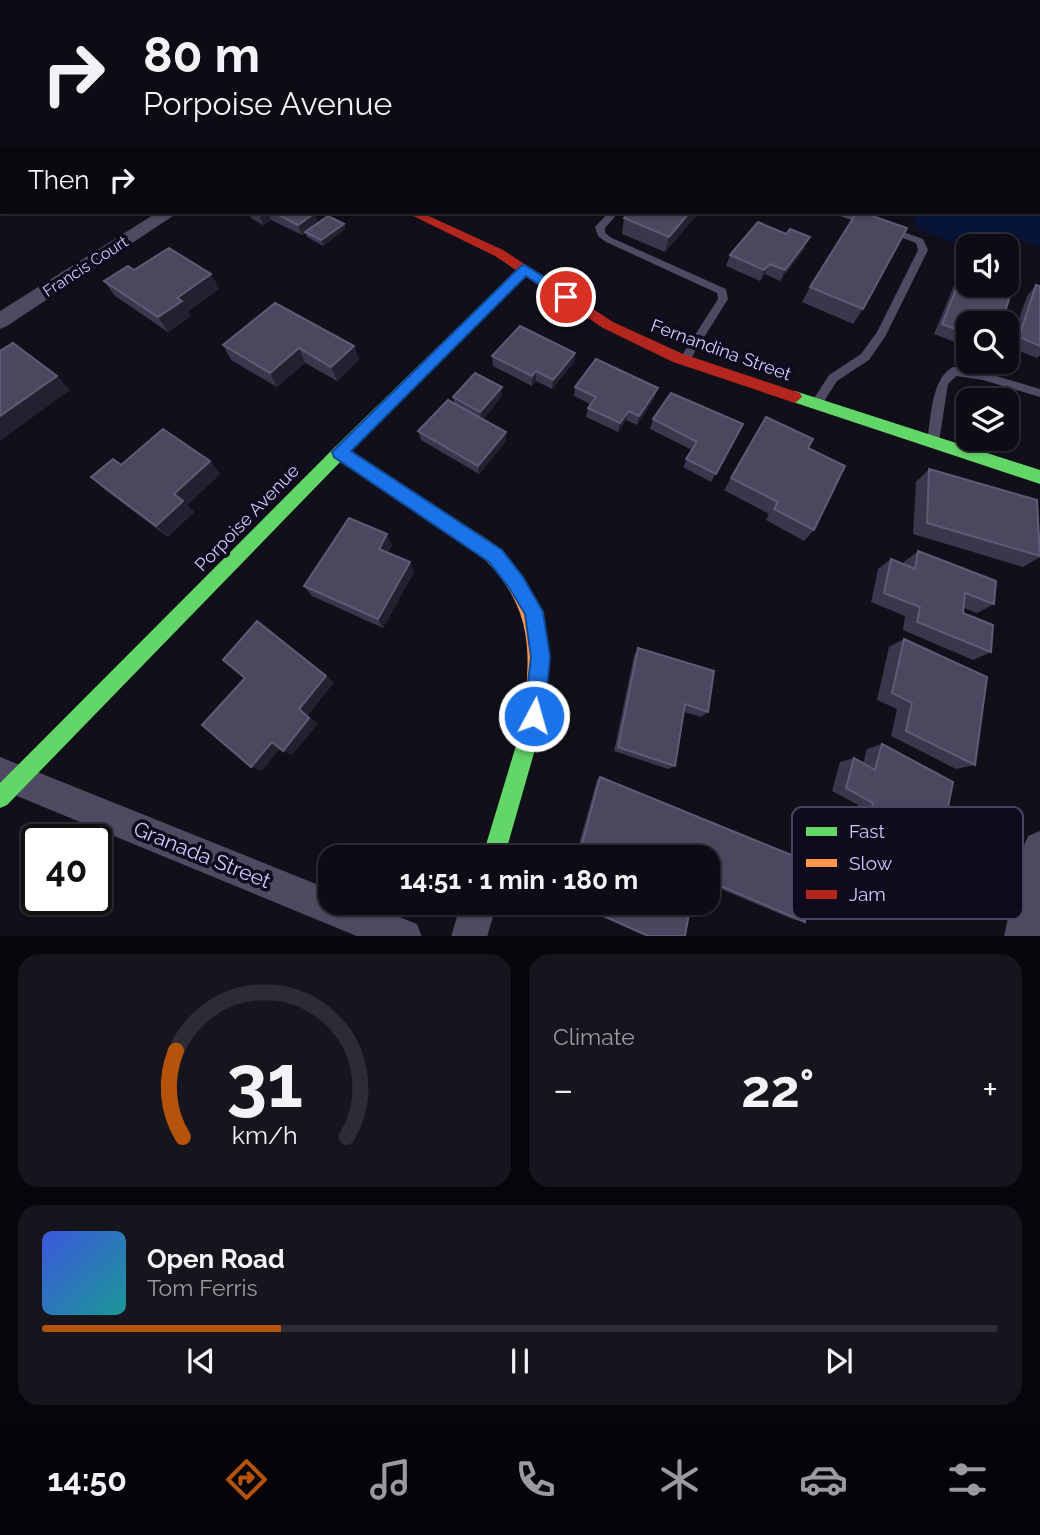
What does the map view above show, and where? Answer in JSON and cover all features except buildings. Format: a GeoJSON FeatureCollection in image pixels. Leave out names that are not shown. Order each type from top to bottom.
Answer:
{"type":"FeatureCollection","features":[{"type":"Feature","properties":{"kind":"street","name":"Francis Court"},"geometry":{"type":"LineString","coordinates":[[0,321],[167,214]]}},
{"type":"Feature","properties":{"kind":"street","name":"Fernandina Street"},"geometry":{"type":"LineString","coordinates":[[415,214],[499,254],[608,325],[684,360],[1040,477]]}},
{"type":"Feature","properties":{"kind":"street","name":"Porpoise Avenue"},"geometry":{"type":"LineString","coordinates":[[6,784],[525,269]]}},
{"type":"Feature","properties":{"kind":"street"},"geometry":{"type":"LineString","coordinates":[[340,452],[496,556],[517,583],[533,612],[541,657],[534,716],[497,845]]}},
{"type":"Feature","properties":{"kind":"street","name":"Granada Street"},"geometry":{"type":"LineString","coordinates":[[6,784],[404,936]]}},
{"type":"Feature","properties":{"kind":"street"},"geometry":{"type":"LineString","coordinates":[[1022,936],[1040,848]]}},
{"type":"Feature","properties":{"kind":"street"},"geometry":{"type":"LineString","coordinates":[[470,936],[476,915]]}},
{"type":"Feature","properties":{"kind":"lane"},"geometry":{"type":"LineString","coordinates":[[612,214],[600,227],[601,234],[609,240],[722,291],[723,299],[684,360]]}},
{"type":"Feature","properties":{"kind":"lane"},"geometry":{"type":"LineString","coordinates":[[817,403],[833,378],[865,357],[881,334],[923,250],[920,241],[843,214]]}},
{"type":"Feature","properties":{"kind":"lane"},"geometry":{"type":"LineString","coordinates":[[933,442],[943,383],[953,371],[983,376],[1040,393]]}},
{"type":"Feature","properties":{"kind":"water"},"geometry":{"type":"Polygon","coordinates":[[[915,214],[1040,214],[1040,247],[1019,240],[1019,234],[956,234],[956,243],[915,228],[915,214]]]}},
{"type":"Feature","properties":{"kind":"traffic: fast"},"geometry":{"type":"LineString","coordinates":[[0,798],[340,452],[525,269]]}},
{"type":"Feature","properties":{"kind":"traffic: fast"},"geometry":{"type":"LineString","coordinates":[[795,397],[1040,477]]}},
{"type":"Feature","properties":{"kind":"traffic: fast"},"geometry":{"type":"LineString","coordinates":[[497,845],[528,739]]}},
{"type":"Feature","properties":{"kind":"traffic: slow"},"geometry":{"type":"LineString","coordinates":[[340,452],[484,547],[505,566],[519,587],[529,610],[537,660],[528,739]]}},
{"type":"Feature","properties":{"kind":"traffic: jam"},"geometry":{"type":"LineString","coordinates":[[415,214],[499,253],[608,325],[678,358],[795,397]]}},
{"type":"Feature","properties":{"kind":"route"},"geometry":{"type":"LineString","coordinates":[[534,716],[541,657],[533,612],[517,583],[496,556],[340,452],[525,269],[566,297]]}}]}
